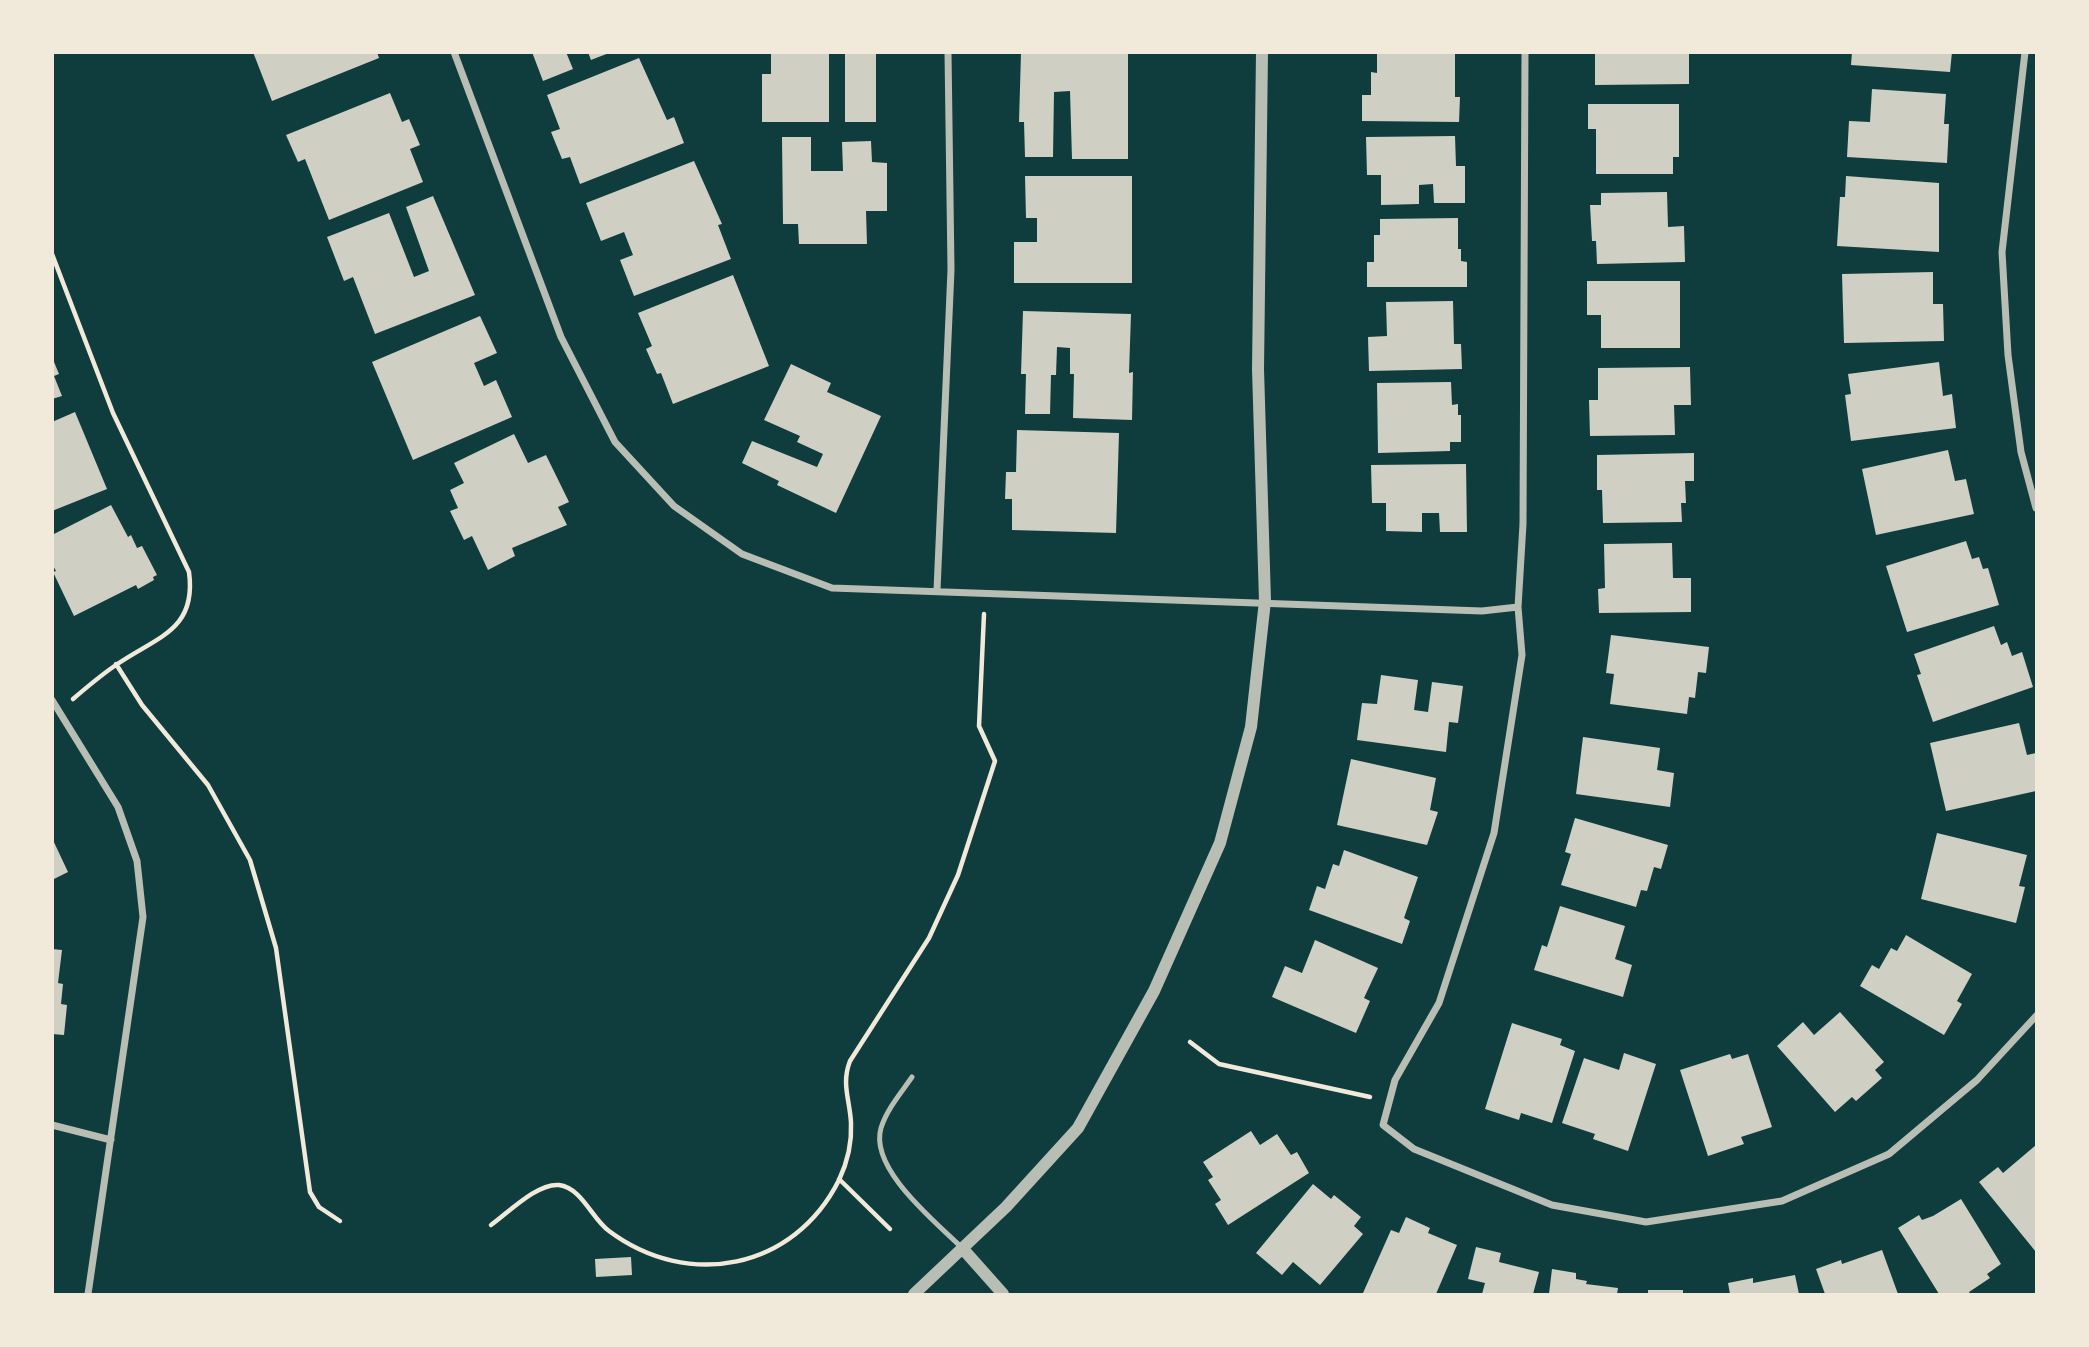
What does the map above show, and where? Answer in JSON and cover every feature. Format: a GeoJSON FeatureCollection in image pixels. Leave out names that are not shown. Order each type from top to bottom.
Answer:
{"type":"FeatureCollection","features":[{"type":"Feature","properties":{"kind":"street"},"geometry":{"type":"LineString","coordinates":[[454,52],[561,337],[615,442],[674,506],[742,554],[832,588],[937,590],[1203,603],[1265,601],[1482,611],[1518,607]]}},
{"type":"Feature","properties":{"kind":"street"},"geometry":{"type":"LineString","coordinates":[[937,590],[951,270],[948,52]]}},
{"type":"Feature","properties":{"kind":"street"},"geometry":{"type":"LineString","coordinates":[[914,1294],[963,1249],[1078,1128],[1154,991],[1220,843],[1251,726],[1265,601],[1258,369],[1262,52]]}},
{"type":"Feature","properties":{"kind":"street"},"geometry":{"type":"LineString","coordinates":[[1525,52],[1523,524],[1518,607],[1522,655],[1494,834],[1439,1003],[1395,1080],[1383,1125],[1414,1149],[1552,1205],[1646,1222],[1782,1201],[1889,1154],[1977,1080],[2036,1016]]}},
{"type":"Feature","properties":{"kind":"street"},"geometry":{"type":"LineString","coordinates":[[2025,52],[2001,252],[2008,355],[2021,452],[2036,508]]}},
{"type":"Feature","properties":{"kind":"street"},"geometry":{"type":"LineString","coordinates":[[2027,476],[2036,474]]}},
{"type":"Feature","properties":{"kind":"street"},"geometry":{"type":"LineString","coordinates":[[52,700],[118,807],[137,861],[143,917],[88,1294]]}},
{"type":"Feature","properties":{"kind":"street"},"geometry":{"type":"LineString","coordinates":[[52,1125],[111,1140]]}},
{"type":"Feature","properties":{"kind":"street"},"geometry":{"type":"LineString","coordinates":[[963,1249],[1003,1294]]}},
{"type":"Feature","properties":{"kind":"lane"},"geometry":{"type":"LineString","coordinates":[[912,1077],[880,1130],[881,1153],[890,1172],[963,1249]]}},
{"type":"Feature","properties":{"kind":"path"},"geometry":{"type":"LineString","coordinates":[[52,254],[113,413],[189,572],[192,591],[186,612],[171,631],[116,664],[60,710]]}},
{"type":"Feature","properties":{"kind":"path"},"geometry":{"type":"LineString","coordinates":[[491,1225],[544,1187],[560,1185],[575,1193],[606,1229],[636,1250],[674,1262],[715,1265],[749,1259],[788,1241],[819,1212],[839,1179],[850,1146],[851,1122],[844,1076],[850,1061],[929,938],[958,875],[995,761],[979,726],[985,592]]}},
{"type":"Feature","properties":{"kind":"path"},"geometry":{"type":"LineString","coordinates":[[116,664],[142,705],[208,785],[250,860],[276,948],[310,1192],[319,1207],[340,1221]]}},
{"type":"Feature","properties":{"kind":"path"},"geometry":{"type":"LineString","coordinates":[[1190,1042],[1219,1065],[1389,1101]]}},
{"type":"Feature","properties":{"kind":"path"},"geometry":{"type":"LineString","coordinates":[[839,1179],[890,1229]]}},
{"type":"Feature","properties":{"kind":"building"},"geometry":{"type":"Polygon","coordinates":[[[253,52],[377,52],[379,58],[272,101],[253,52]]]}},
{"type":"Feature","properties":{"kind":"building"},"geometry":{"type":"Polygon","coordinates":[[[532,52],[566,52],[573,69],[543,81],[532,52]]]}},
{"type":"Feature","properties":{"kind":"building"},"geometry":{"type":"Polygon","coordinates":[[[588,52],[609,52],[609,53],[591,60],[588,52]]]}},
{"type":"Feature","properties":{"kind":"building"},"geometry":{"type":"Polygon","coordinates":[[[771,52],[829,52],[829,122],[762,122],[762,74],[771,74],[771,52]]]}},
{"type":"Feature","properties":{"kind":"building"},"geometry":{"type":"Polygon","coordinates":[[[845,52],[876,52],[876,122],[845,122],[845,52]]]}},
{"type":"Feature","properties":{"kind":"building"},"geometry":{"type":"Polygon","coordinates":[[[1128,52],[1128,159],[1072,159],[1070,91],[1054,92],[1053,157],[1025,157],[1024,122],[1019,122],[1021,53],[1128,52]]]}},
{"type":"Feature","properties":{"kind":"building"},"geometry":{"type":"Polygon","coordinates":[[[1595,52],[1689,52],[1689,84],[1595,85],[1595,52]]]}},
{"type":"Feature","properties":{"kind":"building"},"geometry":{"type":"Polygon","coordinates":[[[1852,52],[1952,52],[1950,72],[1851,65],[1852,52]]]}},
{"type":"Feature","properties":{"kind":"building"},"geometry":{"type":"Polygon","coordinates":[[[1377,54],[1455,54],[1455,97],[1460,97],[1459,122],[1362,121],[1362,95],[1371,95],[1371,72],[1377,73],[1377,54]]]}},
{"type":"Feature","properties":{"kind":"building"},"geometry":{"type":"Polygon","coordinates":[[[639,58],[667,120],[674,117],[684,143],[580,184],[570,157],[562,159],[551,132],[560,129],[547,95],[639,58]]]}},
{"type":"Feature","properties":{"kind":"building"},"geometry":{"type":"Polygon","coordinates":[[[1872,89],[1946,94],[1944,124],[1949,124],[1947,163],[1847,157],[1849,121],[1870,122],[1872,89]]]}},
{"type":"Feature","properties":{"kind":"building"},"geometry":{"type":"Polygon","coordinates":[[[390,93],[402,122],[409,119],[420,145],[410,149],[423,182],[329,220],[305,159],[298,162],[286,135],[390,93]]]}},
{"type":"Feature","properties":{"kind":"building"},"geometry":{"type":"Polygon","coordinates":[[[1588,104],[1679,104],[1679,157],[1673,157],[1673,174],[1596,174],[1596,129],[1588,129],[1588,104]]]}},
{"type":"Feature","properties":{"kind":"building"},"geometry":{"type":"Polygon","coordinates":[[[1455,136],[1456,166],[1465,166],[1465,203],[1434,203],[1433,184],[1419,185],[1419,204],[1381,205],[1381,175],[1367,175],[1366,137],[1455,136]]]}},
{"type":"Feature","properties":{"kind":"building"},"geometry":{"type":"Polygon","coordinates":[[[782,137],[811,137],[811,171],[843,171],[842,142],[871,141],[872,162],[887,163],[887,211],[866,211],[867,244],[799,244],[798,224],[783,224],[782,137]]]}},
{"type":"Feature","properties":{"kind":"building"},"geometry":{"type":"Polygon","coordinates":[[[694,161],[722,224],[718,225],[731,259],[634,296],[620,260],[633,255],[624,232],[601,241],[586,203],[694,161]]]}},
{"type":"Feature","properties":{"kind":"building"},"geometry":{"type":"Polygon","coordinates":[[[1025,176],[1132,176],[1132,283],[1014,283],[1014,242],[1037,242],[1037,218],[1026,218],[1025,176]]]}},
{"type":"Feature","properties":{"kind":"building"},"geometry":{"type":"Polygon","coordinates":[[[1846,176],[1939,183],[1939,252],[1837,246],[1840,197],[1845,197],[1846,176]]]}},
{"type":"Feature","properties":{"kind":"building"},"geometry":{"type":"Polygon","coordinates":[[[1667,192],[1668,227],[1684,226],[1685,262],[1597,264],[1596,241],[1592,241],[1590,205],[1601,205],[1601,193],[1667,192]]]}},
{"type":"Feature","properties":{"kind":"building"},"geometry":{"type":"Polygon","coordinates":[[[433,196],[475,295],[375,334],[353,277],[344,281],[327,237],[389,213],[414,277],[429,271],[406,207],[433,196]]]}},
{"type":"Feature","properties":{"kind":"building"},"geometry":{"type":"Polygon","coordinates":[[[1458,218],[1458,249],[1461,249],[1461,261],[1467,262],[1467,287],[1367,287],[1367,262],[1374,262],[1374,235],[1380,235],[1380,219],[1458,218]]]}},
{"type":"Feature","properties":{"kind":"building"},"geometry":{"type":"Polygon","coordinates":[[[1933,272],[1933,304],[1943,304],[1944,341],[1844,343],[1842,274],[1933,272]]]}},
{"type":"Feature","properties":{"kind":"building"},"geometry":{"type":"Polygon","coordinates":[[[733,275],[769,366],[673,404],[661,373],[657,374],[646,349],[652,346],[638,313],[733,275]]]}},
{"type":"Feature","properties":{"kind":"building"},"geometry":{"type":"Polygon","coordinates":[[[1587,281],[1680,281],[1680,348],[1601,348],[1601,315],[1587,315],[1587,281]]]}},
{"type":"Feature","properties":{"kind":"building"},"geometry":{"type":"Polygon","coordinates":[[[1453,301],[1454,344],[1461,344],[1462,369],[1369,371],[1368,337],[1387,336],[1386,302],[1453,301]]]}},
{"type":"Feature","properties":{"kind":"building"},"geometry":{"type":"Polygon","coordinates":[[[1023,311],[1131,314],[1129,373],[1133,372],[1132,420],[1073,418],[1074,374],[1070,374],[1070,348],[1057,347],[1056,375],[1051,375],[1050,414],[1025,414],[1026,374],[1021,374],[1023,311]]]}},
{"type":"Feature","properties":{"kind":"building"},"geometry":{"type":"Polygon","coordinates":[[[480,316],[497,353],[474,363],[484,386],[496,380],[512,417],[413,460],[372,362],[480,316]]]}},
{"type":"Feature","properties":{"kind":"building"},"geometry":{"type":"Polygon","coordinates":[[[52,357],[59,374],[54,376],[62,396],[52,399],[52,357]]]}},
{"type":"Feature","properties":{"kind":"building"},"geometry":{"type":"Polygon","coordinates":[[[1939,362],[1943,396],[1952,394],[1956,428],[1851,441],[1845,395],[1851,394],[1848,374],[1939,362]]]}},
{"type":"Feature","properties":{"kind":"building"},"geometry":{"type":"Polygon","coordinates":[[[791,364],[831,383],[827,392],[881,416],[836,513],[777,485],[779,481],[742,463],[752,441],[817,467],[823,454],[797,442],[800,436],[764,420],[791,364]]]}},
{"type":"Feature","properties":{"kind":"building"},"geometry":{"type":"Polygon","coordinates":[[[1690,367],[1691,405],[1674,405],[1675,435],[1590,436],[1589,400],[1598,400],[1598,368],[1690,367]]]}},
{"type":"Feature","properties":{"kind":"building"},"geometry":{"type":"Polygon","coordinates":[[[1451,382],[1452,405],[1458,404],[1458,415],[1461,415],[1461,442],[1450,442],[1450,451],[1378,453],[1377,383],[1451,382]]]}},
{"type":"Feature","properties":{"kind":"building"},"geometry":{"type":"Polygon","coordinates":[[[75,412],[107,489],[52,511],[52,422],[75,412]]]}},
{"type":"Feature","properties":{"kind":"building"},"geometry":{"type":"Polygon","coordinates":[[[1017,430],[1119,433],[1116,533],[1012,530],[1012,499],[1005,499],[1006,472],[1016,472],[1017,430]]]}},
{"type":"Feature","properties":{"kind":"building"},"geometry":{"type":"Polygon","coordinates":[[[514,434],[528,463],[546,455],[569,502],[558,507],[567,525],[512,548],[515,556],[488,570],[472,536],[464,540],[450,511],[458,508],[450,490],[464,483],[454,463],[514,434]]]}},
{"type":"Feature","properties":{"kind":"building"},"geometry":{"type":"Polygon","coordinates":[[[1948,450],[1955,481],[1966,479],[1974,514],[1876,535],[1862,469],[1948,450]]]}},
{"type":"Feature","properties":{"kind":"building"},"geometry":{"type":"Polygon","coordinates":[[[1694,453],[1694,481],[1685,481],[1686,503],[1681,503],[1682,522],[1603,523],[1602,490],[1597,490],[1597,455],[1694,453]]]}},
{"type":"Feature","properties":{"kind":"building"},"geometry":{"type":"Polygon","coordinates":[[[1466,464],[1467,532],[1440,532],[1439,513],[1422,513],[1422,532],[1386,531],[1386,503],[1372,503],[1371,465],[1466,464]]]}},
{"type":"Feature","properties":{"kind":"building"},"geometry":{"type":"Polygon","coordinates":[[[111,505],[128,537],[131,535],[137,548],[142,546],[157,575],[153,577],[154,580],[138,589],[136,585],[74,616],[53,572],[56,571],[52,564],[52,535],[111,505]]]}},
{"type":"Feature","properties":{"kind":"building"},"geometry":{"type":"Polygon","coordinates":[[[1966,541],[1972,559],[1979,557],[1983,569],[1988,568],[1999,605],[1907,632],[1886,566],[1966,541]]]}},
{"type":"Feature","properties":{"kind":"building"},"geometry":{"type":"Polygon","coordinates":[[[1672,543],[1673,578],[1691,578],[1691,612],[1599,613],[1598,589],[1605,588],[1604,544],[1672,543]]]}},
{"type":"Feature","properties":{"kind":"building"},"geometry":{"type":"Polygon","coordinates":[[[1994,626],[2001,645],[2007,642],[2012,656],[2022,652],[2033,687],[1933,722],[1917,675],[1921,674],[1914,654],[1994,626]]]}},
{"type":"Feature","properties":{"kind":"building"},"geometry":{"type":"Polygon","coordinates":[[[1611,635],[1709,647],[1706,673],[1698,672],[1695,698],[1689,697],[1687,714],[1610,704],[1614,674],[1606,673],[1611,635]]]}},
{"type":"Feature","properties":{"kind":"building"},"geometry":{"type":"Polygon","coordinates":[[[1381,675],[1418,680],[1414,710],[1428,712],[1432,682],[1463,686],[1458,723],[1449,722],[1446,752],[1357,740],[1362,703],[1377,704],[1381,675]]]}},
{"type":"Feature","properties":{"kind":"building"},"geometry":{"type":"Polygon","coordinates":[[[2019,723],[2027,755],[2036,753],[2036,791],[1946,811],[1930,743],[2019,723]]]}},
{"type":"Feature","properties":{"kind":"building"},"geometry":{"type":"Polygon","coordinates":[[[1583,737],[1660,748],[1657,770],[1674,773],[1670,807],[1576,794],[1583,737]]]}},
{"type":"Feature","properties":{"kind":"building"},"geometry":{"type":"Polygon","coordinates":[[[1351,759],[1436,778],[1430,810],[1438,812],[1427,845],[1337,825],[1351,759]]]}},
{"type":"Feature","properties":{"kind":"building"},"geometry":{"type":"Polygon","coordinates":[[[1575,818],[1668,845],[1661,869],[1654,867],[1647,891],[1641,890],[1636,907],[1561,885],[1571,854],[1565,852],[1575,818]]]}},
{"type":"Feature","properties":{"kind":"building"},"geometry":{"type":"Polygon","coordinates":[[[1937,833],[2027,855],[2019,886],[2025,887],[2016,923],[1921,899],[1937,833]]]}},
{"type":"Feature","properties":{"kind":"building"},"geometry":{"type":"Polygon","coordinates":[[[52,838],[68,872],[52,880],[52,838]]]}},
{"type":"Feature","properties":{"kind":"building"},"geometry":{"type":"Polygon","coordinates":[[[1344,850],[1418,877],[1404,918],[1410,921],[1402,944],[1309,910],[1317,886],[1325,889],[1333,864],[1339,866],[1344,850]]]}},
{"type":"Feature","properties":{"kind":"building"},"geometry":{"type":"Polygon","coordinates":[[[1560,906],[1625,926],[1615,959],[1632,965],[1623,997],[1534,970],[1542,945],[1547,947],[1560,906]]]}},
{"type":"Feature","properties":{"kind":"building"},"geometry":{"type":"Polygon","coordinates":[[[1906,935],[1972,974],[1957,1001],[1962,1004],[1944,1035],[1860,986],[1872,965],[1879,969],[1891,948],[1897,951],[1906,935]]]}},
{"type":"Feature","properties":{"kind":"building"},"geometry":{"type":"Polygon","coordinates":[[[1315,940],[1378,968],[1364,998],[1370,1001],[1356,1033],[1272,997],[1285,966],[1302,973],[1315,940]]]}},
{"type":"Feature","properties":{"kind":"building"},"geometry":{"type":"Polygon","coordinates":[[[52,949],[62,950],[58,983],[63,984],[61,1004],[67,1005],[64,1035],[52,1034],[52,949]]]}},
{"type":"Feature","properties":{"kind":"building"},"geometry":{"type":"Polygon","coordinates":[[[1840,1012],[1884,1062],[1875,1070],[1882,1078],[1856,1101],[1852,1097],[1835,1112],[1777,1046],[1803,1022],[1814,1035],[1840,1012]]]}},
{"type":"Feature","properties":{"kind":"building"},"geometry":{"type":"Polygon","coordinates":[[[1512,1023],[1562,1039],[1560,1045],[1575,1051],[1552,1123],[1521,1113],[1519,1120],[1485,1109],[1512,1023]]]}},
{"type":"Feature","properties":{"kind":"building"},"geometry":{"type":"Polygon","coordinates":[[[1624,1053],[1656,1064],[1628,1151],[1593,1139],[1595,1134],[1562,1123],[1584,1058],[1619,1070],[1624,1053]]]}},
{"type":"Feature","properties":{"kind":"building"},"geometry":{"type":"Polygon","coordinates":[[[1730,1054],[1732,1059],[1748,1054],[1772,1127],[1741,1137],[1744,1144],[1708,1156],[1680,1070],[1730,1054]]]}},
{"type":"Feature","properties":{"kind":"building"},"geometry":{"type":"Polygon","coordinates":[[[1251,1131],[1260,1145],[1277,1134],[1291,1155],[1297,1152],[1309,1173],[1228,1225],[1215,1204],[1221,1200],[1208,1180],[1213,1177],[1203,1162],[1251,1131]]]}},
{"type":"Feature","properties":{"kind":"building"},"geometry":{"type":"Polygon","coordinates":[[[2036,1145],[2036,1252],[1979,1182],[1998,1167],[2003,1173],[2036,1145]]]}},
{"type":"Feature","properties":{"kind":"building"},"geometry":{"type":"Polygon","coordinates":[[[1313,1184],[1331,1199],[1334,1195],[1361,1217],[1354,1226],[1363,1234],[1320,1285],[1293,1262],[1282,1275],[1256,1253],[1313,1184]]]}},
{"type":"Feature","properties":{"kind":"building"},"geometry":{"type":"Polygon","coordinates":[[[1961,1199],[2001,1264],[1987,1274],[1990,1278],[1969,1292],[1970,1294],[1939,1294],[1898,1228],[1919,1215],[1922,1220],[1933,1216],[1961,1199]]]}},
{"type":"Feature","properties":{"kind":"building"},"geometry":{"type":"Polygon","coordinates":[[[1406,1217],[1430,1228],[1428,1233],[1457,1245],[1436,1294],[1363,1293],[1391,1230],[1399,1233],[1406,1217]]]}},
{"type":"Feature","properties":{"kind":"building"},"geometry":{"type":"Polygon","coordinates":[[[1476,1247],[1501,1253],[1499,1262],[1539,1272],[1533,1294],[1482,1294],[1485,1283],[1468,1279],[1476,1247]]]}},
{"type":"Feature","properties":{"kind":"building"},"geometry":{"type":"Polygon","coordinates":[[[1882,1250],[1898,1294],[1825,1294],[1816,1269],[1841,1260],[1842,1264],[1882,1250]]]}},
{"type":"Feature","properties":{"kind":"building"},"geometry":{"type":"Polygon","coordinates":[[[631,1257],[632,1275],[596,1277],[595,1259],[631,1257]]]}},
{"type":"Feature","properties":{"kind":"building"},"geometry":{"type":"Polygon","coordinates":[[[1552,1269],[1576,1273],[1576,1279],[1587,1281],[1586,1284],[1618,1288],[1617,1294],[1549,1294],[1552,1269]]]}},
{"type":"Feature","properties":{"kind":"building"},"geometry":{"type":"Polygon","coordinates":[[[1795,1275],[1799,1294],[1730,1294],[1728,1283],[1753,1278],[1753,1283],[1795,1275]]]}},
{"type":"Feature","properties":{"kind":"building"},"geometry":{"type":"Polygon","coordinates":[[[1648,1290],[1683,1290],[1683,1294],[1648,1294],[1648,1290]]]}}]}
